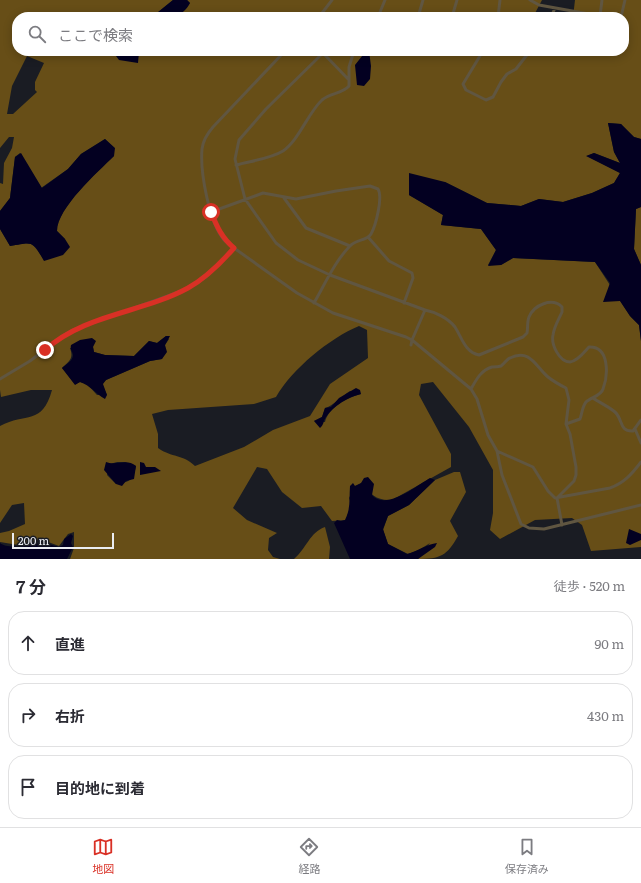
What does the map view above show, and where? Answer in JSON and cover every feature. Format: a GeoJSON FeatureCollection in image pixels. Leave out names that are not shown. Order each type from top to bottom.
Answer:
{"type":"FeatureCollection","features":[{"type":"Feature","properties":{"kind":"street"},"geometry":{"type":"LineString","coordinates":[[323,12],[332,0]]}},
{"type":"Feature","properties":{"kind":"street"},"geometry":{"type":"LineString","coordinates":[[380,12],[384,0]]}},
{"type":"Feature","properties":{"kind":"street"},"geometry":{"type":"LineString","coordinates":[[419,12],[423,0]]}},
{"type":"Feature","properties":{"kind":"street"},"geometry":{"type":"LineString","coordinates":[[454,12],[458,0]]}},
{"type":"Feature","properties":{"kind":"street"},"geometry":{"type":"LineString","coordinates":[[499,12],[500,0]]}},
{"type":"Feature","properties":{"kind":"street"},"geometry":{"type":"LineString","coordinates":[[530,0],[539,5],[578,12]]}},
{"type":"Feature","properties":{"kind":"street"},"geometry":{"type":"LineString","coordinates":[[600,12],[602,0]]}},
{"type":"Feature","properties":{"kind":"street"},"geometry":{"type":"LineString","coordinates":[[623,12],[625,0]]}},
{"type":"Feature","properties":{"kind":"street"},"geometry":{"type":"LineString","coordinates":[[553,12],[555,8]]}},
{"type":"Feature","properties":{"kind":"street"},"geometry":{"type":"LineString","coordinates":[[280,56],[213,127],[204,141],[203,167],[211,212],[219,232],[225,241],[297,293],[314,303],[333,313],[412,340],[471,389],[477,399],[488,435],[497,451],[502,475],[521,524],[535,529],[562,525],[640,504]]}},
{"type":"Feature","properties":{"kind":"street"},"geometry":{"type":"LineString","coordinates":[[318,56],[266,109],[239,140],[235,153],[236,164],[245,199],[276,243],[285,251],[330,275],[404,303],[432,311],[454,326],[468,350],[479,355],[523,337],[527,333],[530,314],[539,306],[545,303],[555,303],[560,305],[562,307],[562,312],[552,338],[561,357],[565,361],[572,361],[592,346],[600,350],[607,362],[604,388],[602,392],[586,403],[580,419],[566,424]]}},
{"type":"Feature","properties":{"kind":"street"},"geometry":{"type":"LineString","coordinates":[[326,56],[349,80]]}},
{"type":"Feature","properties":{"kind":"street"},"geometry":{"type":"LineString","coordinates":[[236,164],[276,154],[286,148],[321,101],[346,89],[349,80],[349,67],[352,56]]}},
{"type":"Feature","properties":{"kind":"street"},"geometry":{"type":"LineString","coordinates":[[480,56],[463,84],[466,90],[486,100],[494,97],[501,82],[507,74],[516,69],[526,56]]}},
{"type":"Feature","properties":{"kind":"street"},"geometry":{"type":"LineString","coordinates":[[211,212],[263,193],[273,193],[284,198],[296,199],[336,191],[374,187],[380,192],[380,200],[373,229],[368,237],[350,246],[330,275],[314,303]]}},
{"type":"Feature","properties":{"kind":"street"},"geometry":{"type":"LineString","coordinates":[[284,198],[306,228],[350,246]]}},
{"type":"Feature","properties":{"kind":"street"},"geometry":{"type":"LineString","coordinates":[[368,237],[389,261],[412,273],[413,278],[404,303]]}},
{"type":"Feature","properties":{"kind":"street"},"geometry":{"type":"LineString","coordinates":[[0,379],[30,361],[55,341],[73,330],[187,289],[206,277],[234,248]]}},
{"type":"Feature","properties":{"kind":"street"},"geometry":{"type":"LineString","coordinates":[[411,345],[425,310]]}},
{"type":"Feature","properties":{"kind":"street"},"geometry":{"type":"LineString","coordinates":[[471,389],[483,371],[501,366],[511,357],[529,356],[549,378],[566,388],[569,400],[566,424],[570,434],[576,475],[574,481],[557,498]]}},
{"type":"Feature","properties":{"kind":"street"},"geometry":{"type":"LineString","coordinates":[[593,398],[616,413],[624,429],[630,431],[635,429],[641,420]]}},
{"type":"Feature","properties":{"kind":"street"},"geometry":{"type":"LineString","coordinates":[[635,429],[641,443]]}},
{"type":"Feature","properties":{"kind":"street"},"geometry":{"type":"LineString","coordinates":[[497,451],[533,467],[548,491],[553,497],[557,498],[619,485],[627,480],[641,462]]}},
{"type":"Feature","properties":{"kind":"street"},"geometry":{"type":"LineString","coordinates":[[557,498],[562,525]]}},
{"type":"Feature","properties":{"kind":"shaded area"},"geometry":{"type":"Polygon","coordinates":[[[0,0],[173,0],[158,12],[12,12],[12,56],[27,56],[116,56],[138,58],[138,56],[629,56],[629,12],[574,12],[575,0],[641,0],[641,139],[634,137],[621,124],[608,123],[614,152],[620,163],[594,153],[587,156],[620,173],[614,183],[592,193],[563,202],[539,199],[521,206],[487,203],[445,182],[409,195],[443,215],[441,225],[481,229],[496,250],[488,265],[501,265],[513,258],[595,262],[630,316],[639,325],[641,341],[641,547],[591,551],[582,525],[572,518],[535,520],[500,539],[490,530],[493,513],[493,470],[469,427],[433,382],[421,384],[419,395],[451,454],[451,467],[392,500],[386,500],[374,496],[362,483],[355,486],[349,498],[351,504],[346,520],[332,521],[321,506],[302,508],[282,492],[267,469],[257,467],[233,508],[247,520],[277,533],[269,538],[268,550],[273,557],[280,559],[70,559],[74,548],[74,532],[68,534],[59,546],[40,539],[24,546],[0,542],[0,533],[25,524],[24,503],[12,505],[0,523],[0,426],[38,414],[48,401],[52,390],[31,390],[1,397],[0,229],[10,246],[27,243],[31,244],[44,260],[65,239],[57,231],[59,222],[71,201],[98,171],[114,156],[114,148],[105,139],[81,154],[68,169],[41,188],[20,153],[15,157],[10,198],[0,211],[0,183],[3,184],[4,163],[12,148],[14,137],[9,137],[0,148],[0,0]],[[27,56],[12,86],[7,114],[13,114],[37,92],[35,90],[35,82],[44,63],[27,56]],[[359,326],[324,346],[302,365],[283,386],[276,397],[254,404],[168,410],[152,414],[158,434],[158,448],[191,462],[195,466],[244,447],[273,430],[310,416],[330,384],[368,358],[367,330],[359,326]],[[166,336],[157,343],[149,341],[134,356],[105,355],[94,352],[93,347],[70,348],[71,357],[62,368],[75,384],[80,382],[87,384],[97,395],[107,395],[102,384],[106,380],[150,361],[162,359],[165,345],[169,339],[166,336]],[[350,391],[325,408],[322,417],[314,421],[325,422],[330,412],[339,404],[361,394],[350,391]],[[125,462],[110,464],[107,475],[116,484],[130,480],[134,474],[136,466],[125,462]]]}},
{"type":"Feature","properties":{"kind":"shaded area"},"geometry":{"type":"Polygon","coordinates":[[[187,0],[542,0],[536,12],[181,12],[190,3],[187,0]]]}},
{"type":"Feature","properties":{"kind":"shaded area"},"geometry":{"type":"Polygon","coordinates":[[[641,207],[641,265],[634,249],[636,209],[641,207]]]}},
{"type":"Feature","properties":{"kind":"shaded area"},"geometry":{"type":"Polygon","coordinates":[[[454,472],[460,472],[466,492],[450,521],[458,536],[450,548],[442,555],[437,557],[418,559],[430,543],[419,550],[408,554],[388,544],[383,530],[388,516],[409,505],[435,480],[454,472]]]}},
{"type":"Feature","properties":{"kind":"shaded area"},"geometry":{"type":"Polygon","coordinates":[[[325,527],[330,547],[329,559],[294,559],[312,537],[320,529],[325,527]]]}},
{"type":"Feature","properties":{"kind":"water"},"geometry":{"type":"Polygon","coordinates":[[[173,0],[187,0],[190,3],[183,12],[158,12],[173,0]]]}},
{"type":"Feature","properties":{"kind":"water"},"geometry":{"type":"Polygon","coordinates":[[[116,56],[139,56],[138,63],[119,60],[116,56]]]}},
{"type":"Feature","properties":{"kind":"water"},"geometry":{"type":"Polygon","coordinates":[[[362,56],[370,56],[370,79],[364,86],[357,85],[355,65],[362,56]]]}},
{"type":"Feature","properties":{"kind":"water"},"geometry":{"type":"Polygon","coordinates":[[[608,123],[621,124],[634,137],[641,139],[641,207],[636,209],[634,249],[641,265],[641,341],[639,325],[630,316],[620,301],[603,302],[610,283],[595,262],[513,258],[501,265],[488,266],[496,250],[481,229],[441,225],[443,215],[409,195],[409,173],[445,182],[487,203],[521,206],[539,199],[563,202],[592,193],[614,183],[620,173],[586,156],[594,153],[620,163],[614,152],[608,123]]]}},
{"type":"Feature","properties":{"kind":"water"},"geometry":{"type":"Polygon","coordinates":[[[105,139],[115,148],[114,156],[71,201],[59,222],[57,231],[70,247],[63,255],[44,261],[37,249],[31,244],[28,243],[10,246],[0,229],[0,211],[10,198],[15,157],[21,153],[42,188],[68,169],[81,154],[105,139]]]}},
{"type":"Feature","properties":{"kind":"water"},"geometry":{"type":"Polygon","coordinates":[[[166,336],[170,336],[165,345],[167,352],[162,359],[150,361],[106,380],[103,384],[107,395],[105,399],[84,383],[80,382],[75,385],[62,368],[71,361],[73,357],[71,345],[80,340],[92,338],[96,341],[93,347],[94,352],[105,355],[134,356],[149,341],[157,343],[166,336]]]}},
{"type":"Feature","properties":{"kind":"water"},"geometry":{"type":"Polygon","coordinates":[[[356,388],[360,390],[361,394],[346,400],[337,406],[325,418],[320,428],[314,421],[322,417],[325,408],[331,407],[339,398],[356,388]]]}},
{"type":"Feature","properties":{"kind":"water"},"geometry":{"type":"Polygon","coordinates":[[[106,462],[125,462],[133,464],[136,466],[134,479],[126,481],[122,486],[116,484],[104,470],[106,462]]]}},
{"type":"Feature","properties":{"kind":"water"},"geometry":{"type":"Polygon","coordinates":[[[140,462],[144,463],[146,467],[155,467],[161,471],[140,475],[140,462]]]}},
{"type":"Feature","properties":{"kind":"water"},"geometry":{"type":"Polygon","coordinates":[[[368,477],[374,484],[372,495],[378,499],[385,500],[401,496],[430,478],[435,480],[409,505],[388,516],[383,529],[388,544],[407,554],[437,543],[435,547],[418,559],[350,559],[334,523],[337,520],[345,520],[347,516],[350,486],[353,483],[355,486],[361,483],[364,478],[368,477]]]}},
{"type":"Feature","properties":{"kind":"water"},"geometry":{"type":"Polygon","coordinates":[[[629,529],[641,534],[641,540],[630,545],[626,543],[629,529]]]}},
{"type":"Feature","properties":{"kind":"water"},"geometry":{"type":"Polygon","coordinates":[[[71,534],[73,536],[71,543],[73,547],[67,559],[0,559],[0,543],[7,546],[22,546],[35,543],[45,543],[59,547],[63,545],[64,539],[71,534]]]}},
{"type":"Feature","properties":{"kind":"route"},"geometry":{"type":"LineString","coordinates":[[45,350],[55,341],[73,330],[162,299],[187,289],[206,277],[234,248],[225,241],[219,232],[211,212]]}}]}
